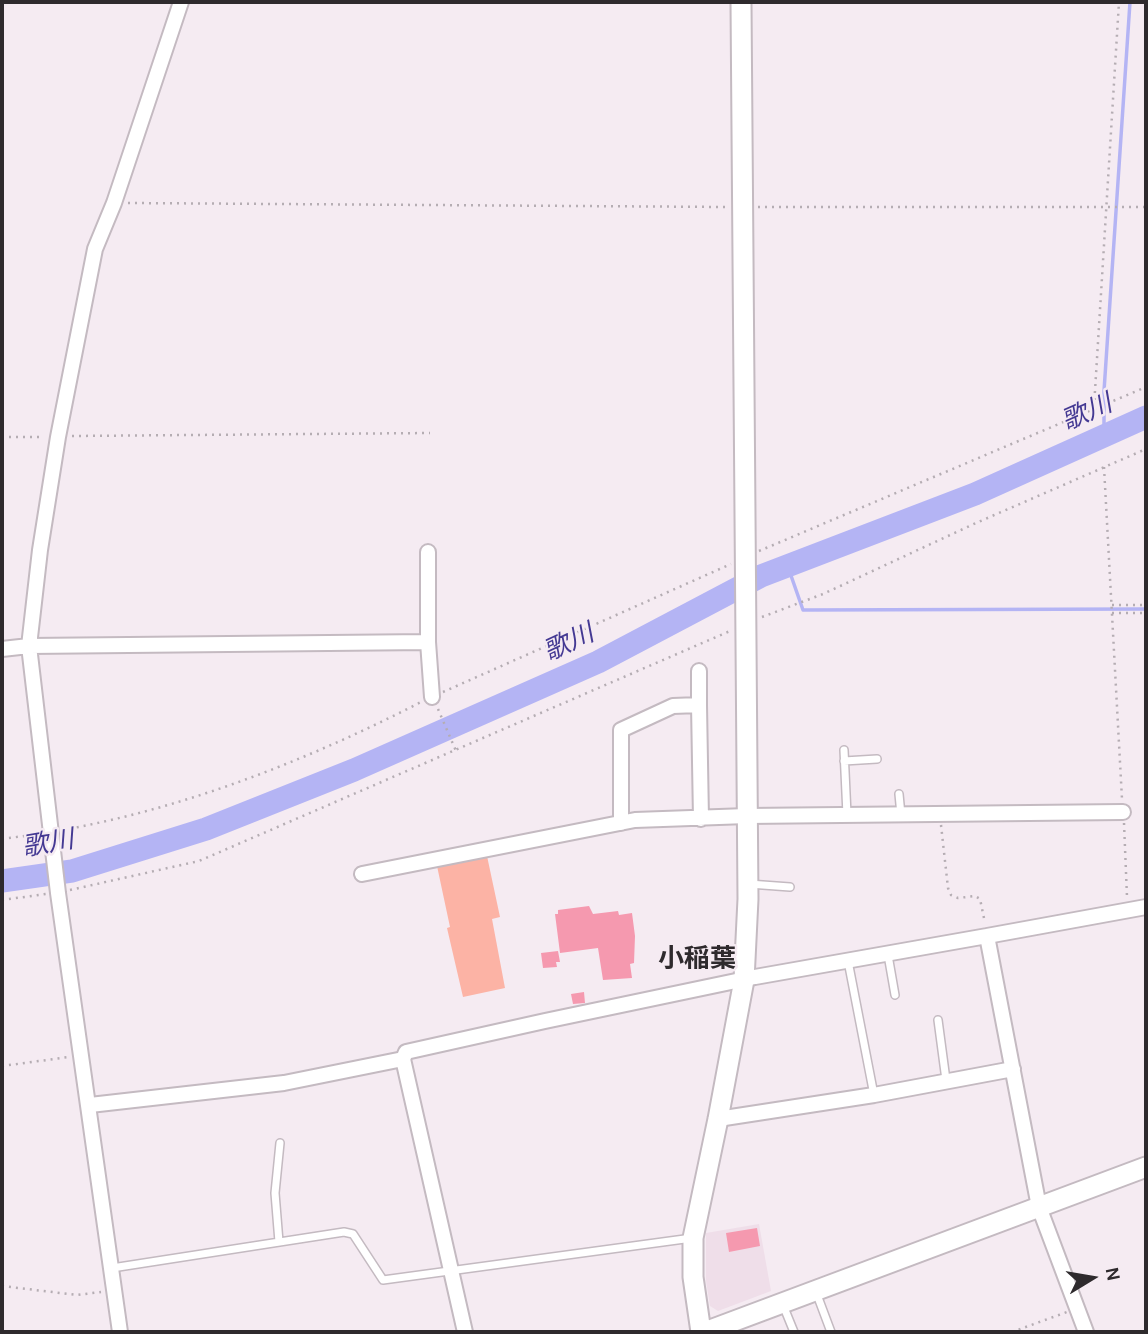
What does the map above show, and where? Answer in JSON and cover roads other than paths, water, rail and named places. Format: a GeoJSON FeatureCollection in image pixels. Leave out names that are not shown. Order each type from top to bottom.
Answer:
{"type":"FeatureCollection","features":[{"type":"Feature","properties":{"kind":"street"},"geometry":{"type":"LineString","coordinates":[[120,1332],[58,893],[29,646],[40,550],[58,437],[95,249],[114,203],[181,2]]}},
{"type":"Feature","properties":{"kind":"street"},"geometry":{"type":"LineString","coordinates":[[741,2],[748,884],[744,980],[693,1238],[693,1277],[703,1332],[783,1305],[1146,1167]]}},
{"type":"Feature","properties":{"kind":"street"},"geometry":{"type":"LineString","coordinates":[[428,552],[428,642],[432,696]]}},
{"type":"Feature","properties":{"kind":"street"},"geometry":{"type":"LineString","coordinates":[[2,649],[29,646],[428,642]]}},
{"type":"Feature","properties":{"kind":"street"},"geometry":{"type":"LineString","coordinates":[[699,671],[695,762],[701,819]]}},
{"type":"Feature","properties":{"kind":"street"},"geometry":{"type":"LineString","coordinates":[[621,823],[621,730],[673,706],[699,705]]}},
{"type":"Feature","properties":{"kind":"street"},"geometry":{"type":"LineString","coordinates":[[362,874],[635,820],[747,816],[1123,812]]}},
{"type":"Feature","properties":{"kind":"street"},"geometry":{"type":"LineString","coordinates":[[465,1332],[402,1059],[406,1052],[545,1020],[744,980],[1146,907]]}},
{"type":"Feature","properties":{"kind":"street"},"geometry":{"type":"LineString","coordinates":[[987,936],[1039,1207],[1086,1332]]}},
{"type":"Feature","properties":{"kind":"street"},"geometry":{"type":"LineString","coordinates":[[90,1105],[285,1083],[402,1059]]}},
{"type":"Feature","properties":{"kind":"street"},"geometry":{"type":"LineString","coordinates":[[718,1119],[873,1095],[1013,1069]]}},
{"type":"Feature","properties":{"kind":"lane"},"geometry":{"type":"LineString","coordinates":[[844,750],[847,816]]}},
{"type":"Feature","properties":{"kind":"lane"},"geometry":{"type":"LineString","coordinates":[[844,761],[877,759]]}},
{"type":"Feature","properties":{"kind":"lane"},"geometry":{"type":"LineString","coordinates":[[899,794],[901,815]]}},
{"type":"Feature","properties":{"kind":"lane"},"geometry":{"type":"LineString","coordinates":[[748,884],[790,887]]}},
{"type":"Feature","properties":{"kind":"lane"},"geometry":{"type":"LineString","coordinates":[[888,955],[895,995]]}},
{"type":"Feature","properties":{"kind":"lane"},"geometry":{"type":"LineString","coordinates":[[847,960],[873,1095]]}},
{"type":"Feature","properties":{"kind":"lane"},"geometry":{"type":"LineString","coordinates":[[938,1020],[946,1080]]}},
{"type":"Feature","properties":{"kind":"lane"},"geometry":{"type":"LineString","coordinates":[[279,1242],[275,1193],[280,1143]]}},
{"type":"Feature","properties":{"kind":"lane"},"geometry":{"type":"LineString","coordinates":[[112,1268],[344,1232],[353,1234],[383,1280],[693,1238]]}},
{"type":"Feature","properties":{"kind":"lane"},"geometry":{"type":"LineString","coordinates":[[816,1292],[831,1332]]}},
{"type":"Feature","properties":{"kind":"lane"},"geometry":{"type":"LineString","coordinates":[[783,1305],[794,1332]]}},
{"type":"Feature","properties":{"kind":"waterway"},"geometry":{"type":"LineString","coordinates":[[1104,435],[1104,391],[1130,2]]}},
{"type":"Feature","properties":{"kind":"waterway","name":"歌川"},"geometry":{"type":"LineString","coordinates":[[2,881],[72,871],[206,829],[354,770],[598,662],[761,576],[975,494],[1146,417]]}},
{"type":"Feature","properties":{"kind":"waterway"},"geometry":{"type":"LineString","coordinates":[[788,567],[803,610],[1146,609]]}},
{"type":"Feature","properties":{"kind":"district","name":"小稲葉"},"geometry":{"type":"Point","coordinates":[697,960]}}]}
